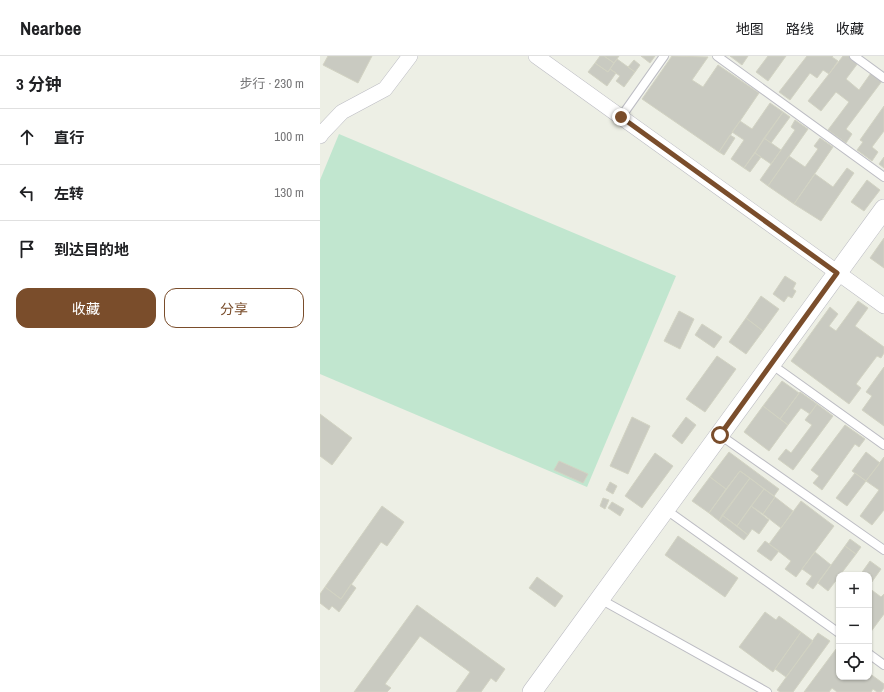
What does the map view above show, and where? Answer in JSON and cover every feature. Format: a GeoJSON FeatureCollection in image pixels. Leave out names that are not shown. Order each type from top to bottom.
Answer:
{"type":"FeatureCollection","features":[{"type":"Feature","properties":{"kind":"street"},"geometry":{"type":"LineString","coordinates":[[320,136],[342,112],[385,89],[410,56]]}},
{"type":"Feature","properties":{"kind":"street"},"geometry":{"type":"LineString","coordinates":[[536,56],[884,306]]}},
{"type":"Feature","properties":{"kind":"street"},"geometry":{"type":"LineString","coordinates":[[532,692],[884,209]]}},
{"type":"Feature","properties":{"kind":"lane"},"geometry":{"type":"LineString","coordinates":[[621,117],[664,56]]}},
{"type":"Feature","properties":{"kind":"lane"},"geometry":{"type":"LineString","coordinates":[[717,56],[884,177]]}},
{"type":"Feature","properties":{"kind":"lane"},"geometry":{"type":"LineString","coordinates":[[854,56],[884,78]]}},
{"type":"Feature","properties":{"kind":"lane"},"geometry":{"type":"LineString","coordinates":[[771,364],[884,445]]}},
{"type":"Feature","properties":{"kind":"lane"},"geometry":{"type":"LineString","coordinates":[[720,435],[884,550]]}},
{"type":"Feature","properties":{"kind":"lane"},"geometry":{"type":"LineString","coordinates":[[665,509],[836,631]]}},
{"type":"Feature","properties":{"kind":"lane"},"geometry":{"type":"LineString","coordinates":[[600,599],[767,692]]}},
{"type":"Feature","properties":{"kind":"lane"},"geometry":{"type":"LineString","coordinates":[[872,656],[884,665]]}},
{"type":"Feature","properties":{"kind":"green space"},"geometry":{"type":"Polygon","coordinates":[[[339,134],[676,276],[587,487],[320,374],[320,180],[339,134]]]}},
{"type":"Feature","properties":{"kind":"building"},"geometry":{"type":"Polygon","coordinates":[[[328,56],[372,56],[358,83],[323,65],[328,56]]]}},
{"type":"Feature","properties":{"kind":"building"},"geometry":{"type":"Polygon","coordinates":[[[600,56],[604,56],[614,63],[608,72],[595,63],[600,56]]]}},
{"type":"Feature","properties":{"kind":"building"},"geometry":{"type":"Polygon","coordinates":[[[604,56],[619,56],[614,63],[604,56]]]}},
{"type":"Feature","properties":{"kind":"building"},"geometry":{"type":"Polygon","coordinates":[[[641,56],[655,56],[650,63],[641,56]]]}},
{"type":"Feature","properties":{"kind":"building"},"geometry":{"type":"Polygon","coordinates":[[[672,56],[708,57],[692,80],[703,87],[718,65],[759,93],[719,152],[642,99],[672,56]]]}},
{"type":"Feature","properties":{"kind":"building"},"geometry":{"type":"Polygon","coordinates":[[[730,56],[748,56],[742,65],[730,56]]]}},
{"type":"Feature","properties":{"kind":"building"},"geometry":{"type":"Polygon","coordinates":[[[768,56],[786,56],[768,81],[756,72],[768,56]]]}},
{"type":"Feature","properties":{"kind":"building"},"geometry":{"type":"Polygon","coordinates":[[[807,56],[833,56],[832,57],[838,61],[829,74],[823,70],[817,78],[810,73],[790,100],[779,92],[807,56]]]}},
{"type":"Feature","properties":{"kind":"building"},"geometry":{"type":"Polygon","coordinates":[[[843,56],[849,56],[858,63],[846,79],[859,90],[871,73],[882,81],[846,129],[852,134],[846,143],[828,130],[849,102],[836,92],[821,111],[808,101],[843,56]]]}},
{"type":"Feature","properties":{"kind":"building"},"geometry":{"type":"Polygon","coordinates":[[[617,59],[635,72],[624,87],[616,81],[620,76],[610,69],[617,59]]]}},
{"type":"Feature","properties":{"kind":"building"},"geometry":{"type":"Polygon","coordinates":[[[634,60],[640,65],[635,72],[628,67],[634,60]]]}},
{"type":"Feature","properties":{"kind":"building"},"geometry":{"type":"Polygon","coordinates":[[[595,63],[608,72],[610,69],[616,73],[607,86],[588,72],[595,63]]]}},
{"type":"Feature","properties":{"kind":"building"},"geometry":{"type":"Polygon","coordinates":[[[770,103],[783,112],[744,168],[731,159],[744,140],[732,132],[740,121],[752,129],[770,103]]]}},
{"type":"Feature","properties":{"kind":"building"},"geometry":{"type":"Polygon","coordinates":[[[884,106],[884,131],[872,147],[878,152],[872,161],[857,150],[863,142],[860,140],[884,106]]]}},
{"type":"Feature","properties":{"kind":"building"},"geometry":{"type":"Polygon","coordinates":[[[783,112],[790,117],[771,143],[764,138],[783,112]]]}},
{"type":"Feature","properties":{"kind":"building"},"geometry":{"type":"Polygon","coordinates":[[[795,120],[808,129],[768,186],[760,180],[795,130],[791,127],[795,120]]]}},
{"type":"Feature","properties":{"kind":"building"},"geometry":{"type":"Polygon","coordinates":[[[730,135],[735,138],[724,155],[719,152],[730,135]]]}},
{"type":"Feature","properties":{"kind":"building"},"geometry":{"type":"Polygon","coordinates":[[[764,138],[781,150],[771,164],[755,153],[764,138]]]}},
{"type":"Feature","properties":{"kind":"building"},"geometry":{"type":"Polygon","coordinates":[[[820,138],[833,147],[794,204],[768,186],[789,156],[805,167],[818,149],[814,146],[820,138]]]}},
{"type":"Feature","properties":{"kind":"building"},"geometry":{"type":"Polygon","coordinates":[[[755,153],[761,157],[750,172],[744,168],[755,153]]]}},
{"type":"Feature","properties":{"kind":"building"},"geometry":{"type":"Polygon","coordinates":[[[884,157],[884,168],[879,164],[884,157]]]}},
{"type":"Feature","properties":{"kind":"building"},"geometry":{"type":"Polygon","coordinates":[[[847,168],[854,173],[821,221],[794,204],[815,174],[833,187],[847,168]]]}},
{"type":"Feature","properties":{"kind":"building"},"geometry":{"type":"Polygon","coordinates":[[[867,180],[880,190],[864,211],[851,202],[867,180]]]}},
{"type":"Feature","properties":{"kind":"building"},"geometry":{"type":"Polygon","coordinates":[[[884,238],[884,268],[870,258],[884,238]]]}},
{"type":"Feature","properties":{"kind":"building"},"geometry":{"type":"Polygon","coordinates":[[[785,276],[796,283],[793,289],[796,291],[792,298],[788,296],[784,302],[773,294],[785,276]]]}},
{"type":"Feature","properties":{"kind":"building"},"geometry":{"type":"Polygon","coordinates":[[[761,296],[779,309],[763,331],[746,318],[761,296]]]}},
{"type":"Feature","properties":{"kind":"building"},"geometry":{"type":"Polygon","coordinates":[[[858,301],[868,308],[855,326],[884,347],[884,353],[881,358],[877,356],[856,384],[861,388],[849,404],[791,361],[830,307],[838,314],[829,326],[836,331],[858,301]]]}},
{"type":"Feature","properties":{"kind":"building"},"geometry":{"type":"Polygon","coordinates":[[[679,311],[694,319],[680,349],[664,341],[679,311]]]}},
{"type":"Feature","properties":{"kind":"building"},"geometry":{"type":"Polygon","coordinates":[[[746,318],[763,331],[746,354],[729,342],[746,318]]]}},
{"type":"Feature","properties":{"kind":"building"},"geometry":{"type":"Polygon","coordinates":[[[702,324],[722,337],[714,348],[695,335],[702,324]]]}},
{"type":"Feature","properties":{"kind":"building"},"geometry":{"type":"Polygon","coordinates":[[[717,356],[736,369],[705,412],[686,399],[717,356]]]}},
{"type":"Feature","properties":{"kind":"building"},"geometry":{"type":"Polygon","coordinates":[[[884,367],[884,426],[862,410],[872,396],[866,392],[884,367]]]}},
{"type":"Feature","properties":{"kind":"building"},"geometry":{"type":"Polygon","coordinates":[[[782,381],[799,393],[780,419],[763,406],[782,381]]]}},
{"type":"Feature","properties":{"kind":"building"},"geometry":{"type":"Polygon","coordinates":[[[800,392],[817,404],[810,414],[801,408],[788,425],[780,419],[800,392]]]}},
{"type":"Feature","properties":{"kind":"building"},"geometry":{"type":"Polygon","coordinates":[[[817,404],[833,416],[793,470],[778,459],[786,449],[791,453],[812,425],[805,420],[817,404]]]}},
{"type":"Feature","properties":{"kind":"building"},"geometry":{"type":"Polygon","coordinates":[[[763,406],[788,425],[769,451],[744,432],[763,406]]]}},
{"type":"Feature","properties":{"kind":"building"},"geometry":{"type":"Polygon","coordinates":[[[320,414],[352,438],[332,465],[320,456],[320,414]]]}},
{"type":"Feature","properties":{"kind":"building"},"geometry":{"type":"Polygon","coordinates":[[[632,417],[650,426],[628,474],[610,466],[632,417]]]}},
{"type":"Feature","properties":{"kind":"building"},"geometry":{"type":"Polygon","coordinates":[[[686,417],[696,425],[682,444],[672,436],[686,417]]]}},
{"type":"Feature","properties":{"kind":"building"},"geometry":{"type":"Polygon","coordinates":[[[845,425],[865,439],[859,447],[855,444],[822,490],[813,483],[819,476],[811,470],[845,425]]]}},
{"type":"Feature","properties":{"kind":"building"},"geometry":{"type":"Polygon","coordinates":[[[729,452],[779,489],[774,496],[740,471],[726,489],[710,477],[729,452]]]}},
{"type":"Feature","properties":{"kind":"building"},"geometry":{"type":"Polygon","coordinates":[[[866,452],[880,463],[866,481],[852,471],[866,452]]]}},
{"type":"Feature","properties":{"kind":"building"},"geometry":{"type":"Polygon","coordinates":[[[655,453],[673,466],[642,508],[625,496],[655,453]]]}},
{"type":"Feature","properties":{"kind":"building"},"geometry":{"type":"Polygon","coordinates":[[[884,457],[884,510],[872,525],[860,516],[879,490],[866,481],[884,457]]]}},
{"type":"Feature","properties":{"kind":"building"},"geometry":{"type":"Polygon","coordinates":[[[559,461],[588,474],[583,483],[554,470],[559,461]]]}},
{"type":"Feature","properties":{"kind":"building"},"geometry":{"type":"Polygon","coordinates":[[[740,471],[750,478],[719,521],[709,513],[740,471]]]}},
{"type":"Feature","properties":{"kind":"building"},"geometry":{"type":"Polygon","coordinates":[[[855,473],[866,481],[847,506],[836,498],[855,473]]]}},
{"type":"Feature","properties":{"kind":"building"},"geometry":{"type":"Polygon","coordinates":[[[710,477],[726,489],[709,513],[692,501],[710,477]]]}},
{"type":"Feature","properties":{"kind":"building"},"geometry":{"type":"Polygon","coordinates":[[[750,478],[764,489],[737,526],[722,515],[750,478]]]}},
{"type":"Feature","properties":{"kind":"building"},"geometry":{"type":"Polygon","coordinates":[[[610,482],[617,486],[613,494],[606,490],[610,482]]]}},
{"type":"Feature","properties":{"kind":"building"},"geometry":{"type":"Polygon","coordinates":[[[764,489],[775,497],[763,514],[751,506],[764,489]]]}},
{"type":"Feature","properties":{"kind":"building"},"geometry":{"type":"Polygon","coordinates":[[[775,497],[793,511],[781,528],[763,514],[775,497]]]}},
{"type":"Feature","properties":{"kind":"building"},"geometry":{"type":"Polygon","coordinates":[[[603,498],[609,500],[605,509],[600,506],[603,498]]]}},
{"type":"Feature","properties":{"kind":"building"},"geometry":{"type":"Polygon","coordinates":[[[801,501],[834,526],[796,577],[785,569],[791,561],[769,544],[801,501]]]}},
{"type":"Feature","properties":{"kind":"building"},"geometry":{"type":"Polygon","coordinates":[[[612,502],[624,509],[620,516],[608,508],[612,502]]]}},
{"type":"Feature","properties":{"kind":"building"},"geometry":{"type":"Polygon","coordinates":[[[382,506],[404,522],[387,546],[381,542],[341,599],[325,587],[382,506]]]}},
{"type":"Feature","properties":{"kind":"building"},"geometry":{"type":"Polygon","coordinates":[[[751,506],[769,520],[759,534],[752,529],[748,535],[737,526],[751,506]]]}},
{"type":"Feature","properties":{"kind":"building"},"geometry":{"type":"Polygon","coordinates":[[[722,515],[748,535],[744,540],[719,521],[722,515]]]}},
{"type":"Feature","properties":{"kind":"building"},"geometry":{"type":"Polygon","coordinates":[[[678,536],[738,578],[725,597],[665,555],[678,536]]]}},
{"type":"Feature","properties":{"kind":"building"},"geometry":{"type":"Polygon","coordinates":[[[850,539],[861,547],[856,554],[845,546],[850,539]]]}},
{"type":"Feature","properties":{"kind":"building"},"geometry":{"type":"Polygon","coordinates":[[[765,541],[779,551],[771,561],[757,551],[765,541]]]}},
{"type":"Feature","properties":{"kind":"building"},"geometry":{"type":"Polygon","coordinates":[[[845,546],[856,554],[842,572],[836,572],[836,580],[828,591],[818,583],[845,546]]]}},
{"type":"Feature","properties":{"kind":"building"},"geometry":{"type":"Polygon","coordinates":[[[815,552],[831,565],[813,589],[806,584],[812,576],[802,569],[815,552]]]}},
{"type":"Feature","properties":{"kind":"building"},"geometry":{"type":"Polygon","coordinates":[[[870,561],[881,569],[872,582],[872,572],[862,572],[870,561]]]}},
{"type":"Feature","properties":{"kind":"building"},"geometry":{"type":"Polygon","coordinates":[[[537,577],[563,596],[555,607],[529,588],[537,577]]]}},
{"type":"Feature","properties":{"kind":"building"},"geometry":{"type":"Polygon","coordinates":[[[351,584],[356,588],[339,612],[332,606],[329,610],[320,603],[320,594],[325,587],[341,599],[351,584]]]}},
{"type":"Feature","properties":{"kind":"building"},"geometry":{"type":"Polygon","coordinates":[[[872,590],[881,597],[884,594],[884,614],[872,630],[872,590]]]}},
{"type":"Feature","properties":{"kind":"building"},"geometry":{"type":"Polygon","coordinates":[[[417,605],[505,669],[496,682],[491,678],[481,692],[456,692],[470,672],[420,636],[385,684],[391,688],[387,692],[354,692],[417,605]]]}},
{"type":"Feature","properties":{"kind":"building"},"geometry":{"type":"Polygon","coordinates":[[[765,612],[776,620],[779,616],[801,632],[773,672],[739,647],[765,612]]]}},
{"type":"Feature","properties":{"kind":"building"},"geometry":{"type":"Polygon","coordinates":[[[801,632],[813,641],[786,677],[775,669],[801,632]]]}},
{"type":"Feature","properties":{"kind":"building"},"geometry":{"type":"Polygon","coordinates":[[[818,633],[830,641],[793,692],[780,692],[777,690],[818,633]]]}},
{"type":"Feature","properties":{"kind":"building"},"geometry":{"type":"Polygon","coordinates":[[[836,649],[836,680],[872,680],[872,675],[884,684],[884,688],[881,692],[877,692],[873,689],[871,692],[837,692],[832,688],[829,692],[804,692],[836,649]]]}},
{"type":"Feature","properties":{"kind":"route"},"geometry":{"type":"LineString","coordinates":[[621,117],[837,273],[720,435]]}}]}
